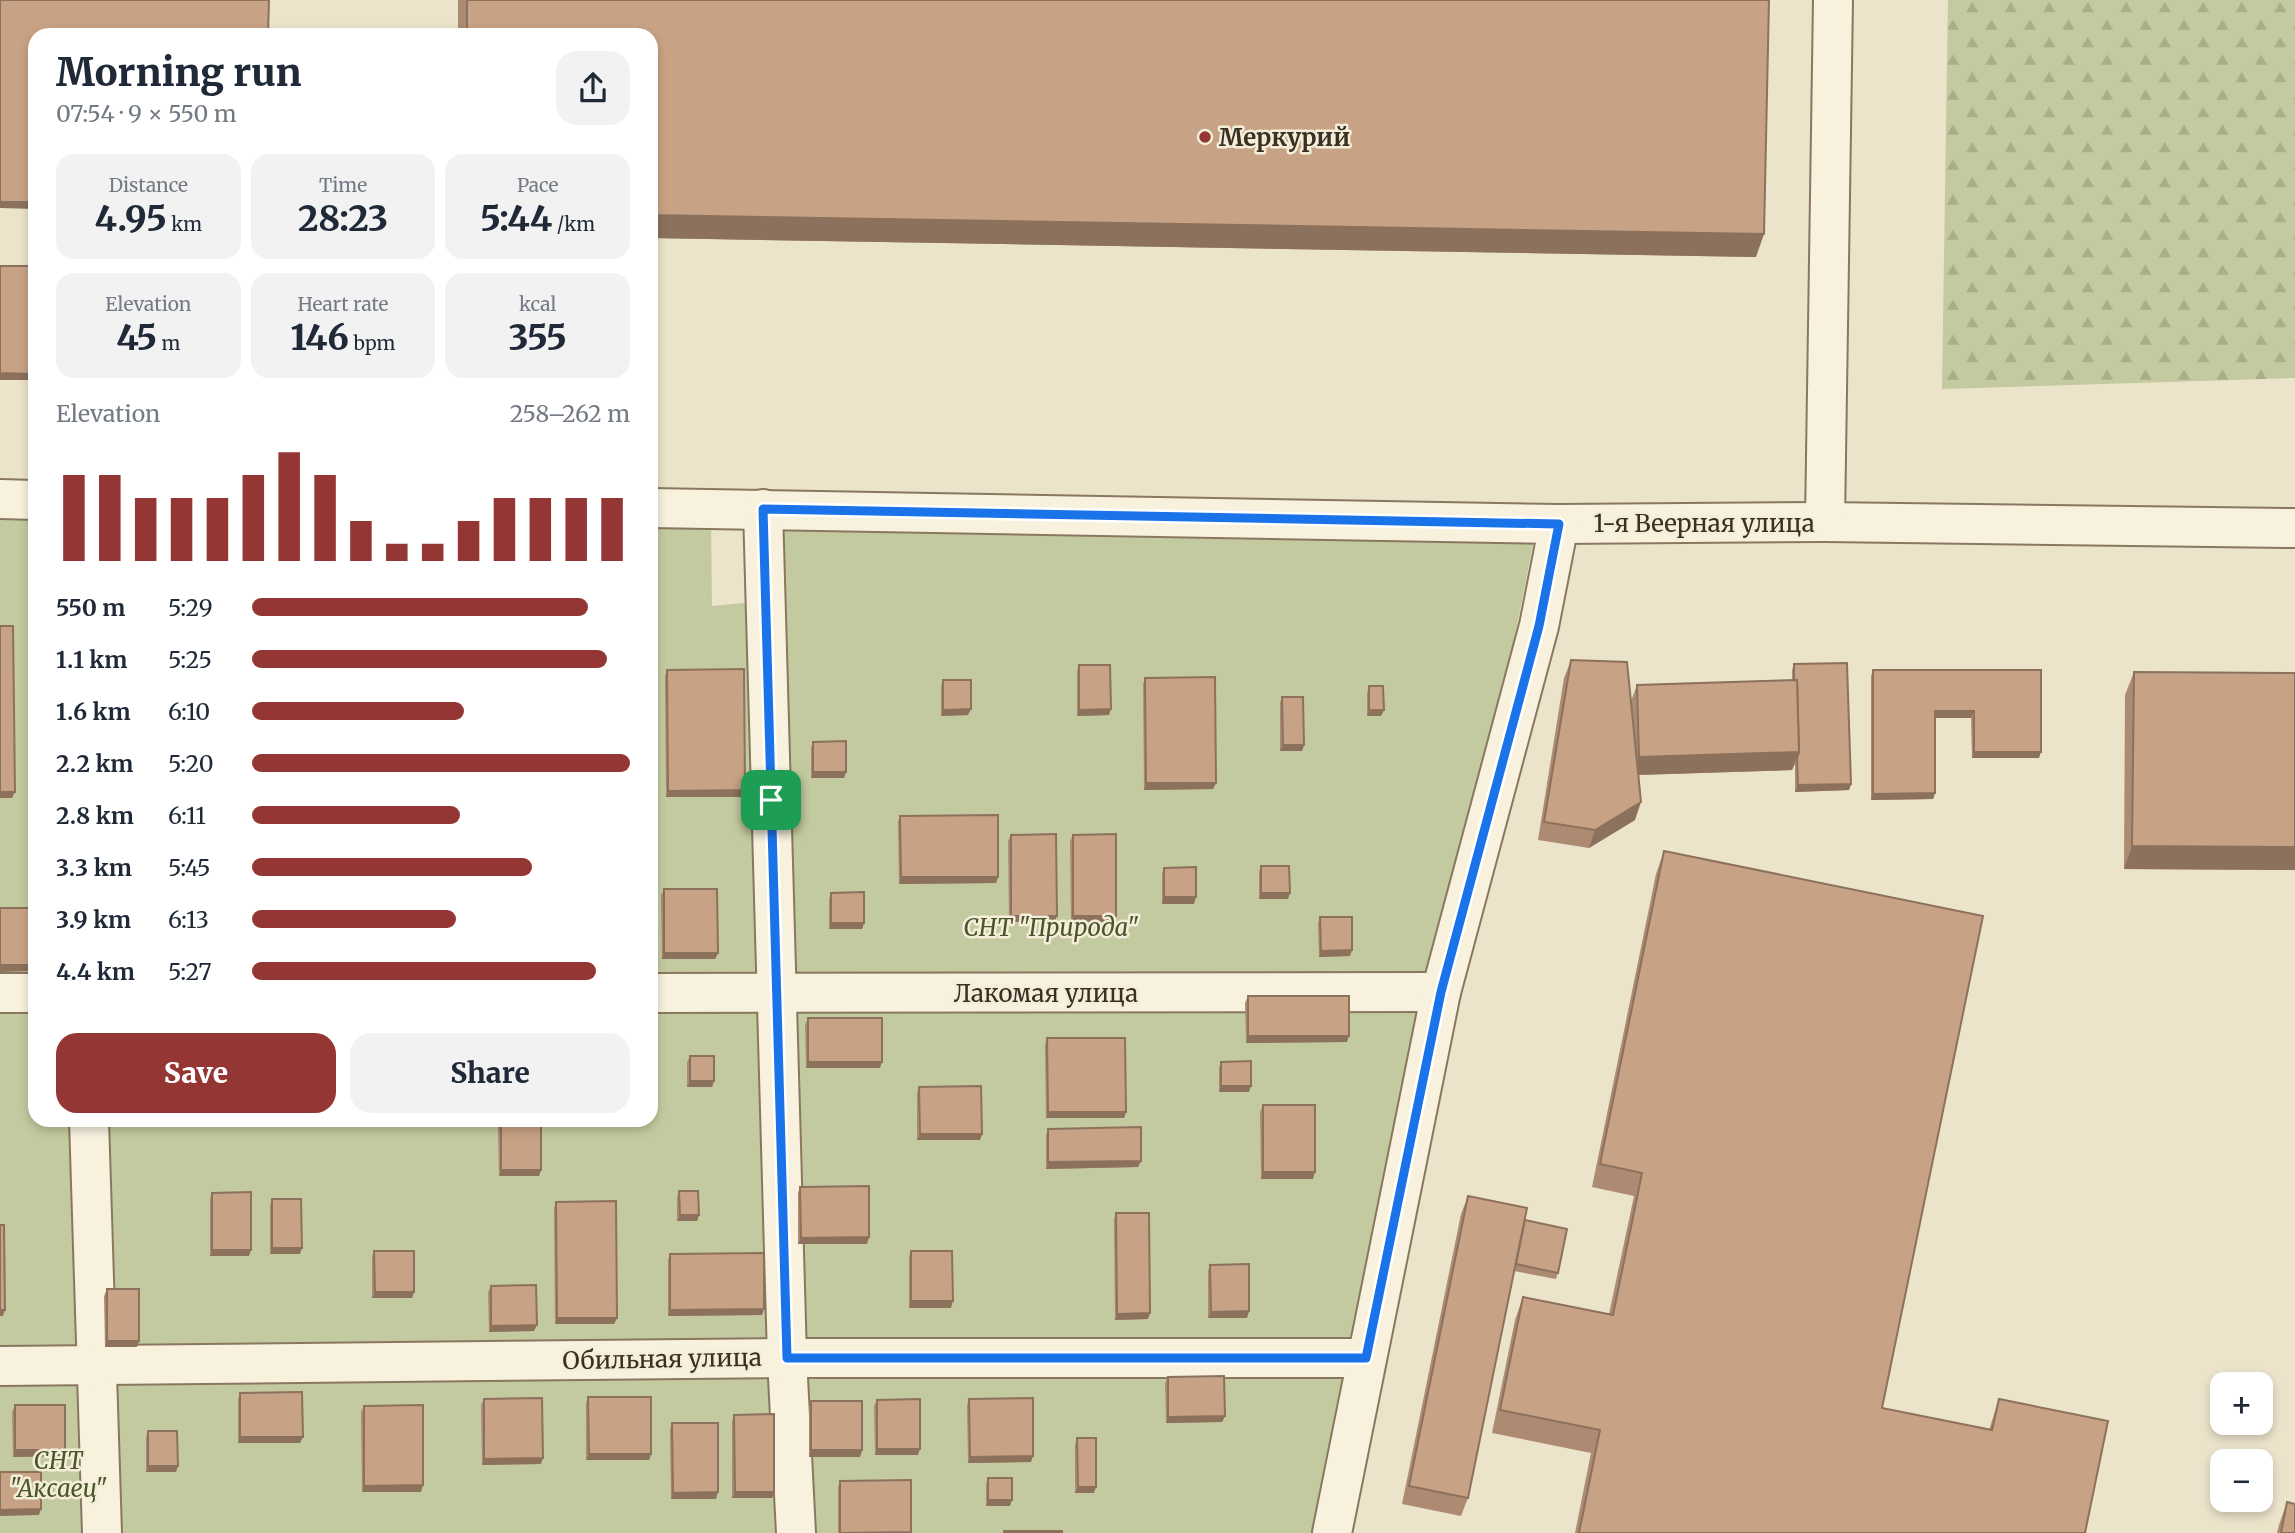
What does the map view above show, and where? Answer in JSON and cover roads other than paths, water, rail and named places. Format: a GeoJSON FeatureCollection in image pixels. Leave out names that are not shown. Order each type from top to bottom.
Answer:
{"type":"FeatureCollection","features":[{"type":"Feature","properties":{"kind":"street"},"geometry":{"type":"LineString","coordinates":[[1825,522],[1833,0]]}},
{"type":"Feature","properties":{"kind":"street"},"geometry":{"type":"LineString","coordinates":[[0,499],[28,500]]}},
{"type":"Feature","properties":{"kind":"street","name":"1-я Веерная улица"},"geometry":{"type":"LineString","coordinates":[[658,508],[1559,524],[1825,522],[2295,528]]}},
{"type":"Feature","properties":{"kind":"street"},"geometry":{"type":"LineString","coordinates":[[763,509],[787,1358],[796,1533]]}},
{"type":"Feature","properties":{"kind":"street"},"geometry":{"type":"LineString","coordinates":[[1332,1533],[1441,992],[1539,626],[1559,524]]}},
{"type":"Feature","properties":{"kind":"street","name":"Лакомая улица"},"geometry":{"type":"LineString","coordinates":[[658,993],[1441,992]]}},
{"type":"Feature","properties":{"kind":"street"},"geometry":{"type":"LineString","coordinates":[[0,993],[28,993]]}},
{"type":"Feature","properties":{"kind":"street"},"geometry":{"type":"LineString","coordinates":[[89,1127],[103,1533]]}},
{"type":"Feature","properties":{"kind":"street","name":"Обильная улица"},"geometry":{"type":"LineString","coordinates":[[0,1366],[787,1358],[1366,1358]]}},
{"type":"Feature","properties":{"kind":"place","name":"Меркурий"},"geometry":{"type":"Point","coordinates":[1205,137]}},
{"type":"Feature","properties":{"kind":"park label","name":"СНТ \"Природа\""},"geometry":{"type":"Point","coordinates":[1051,927]}},
{"type":"Feature","properties":{"kind":"park label","name":"СНТ \"Аксаец\""},"geometry":{"type":"Point","coordinates":[58,1474]}}]}
